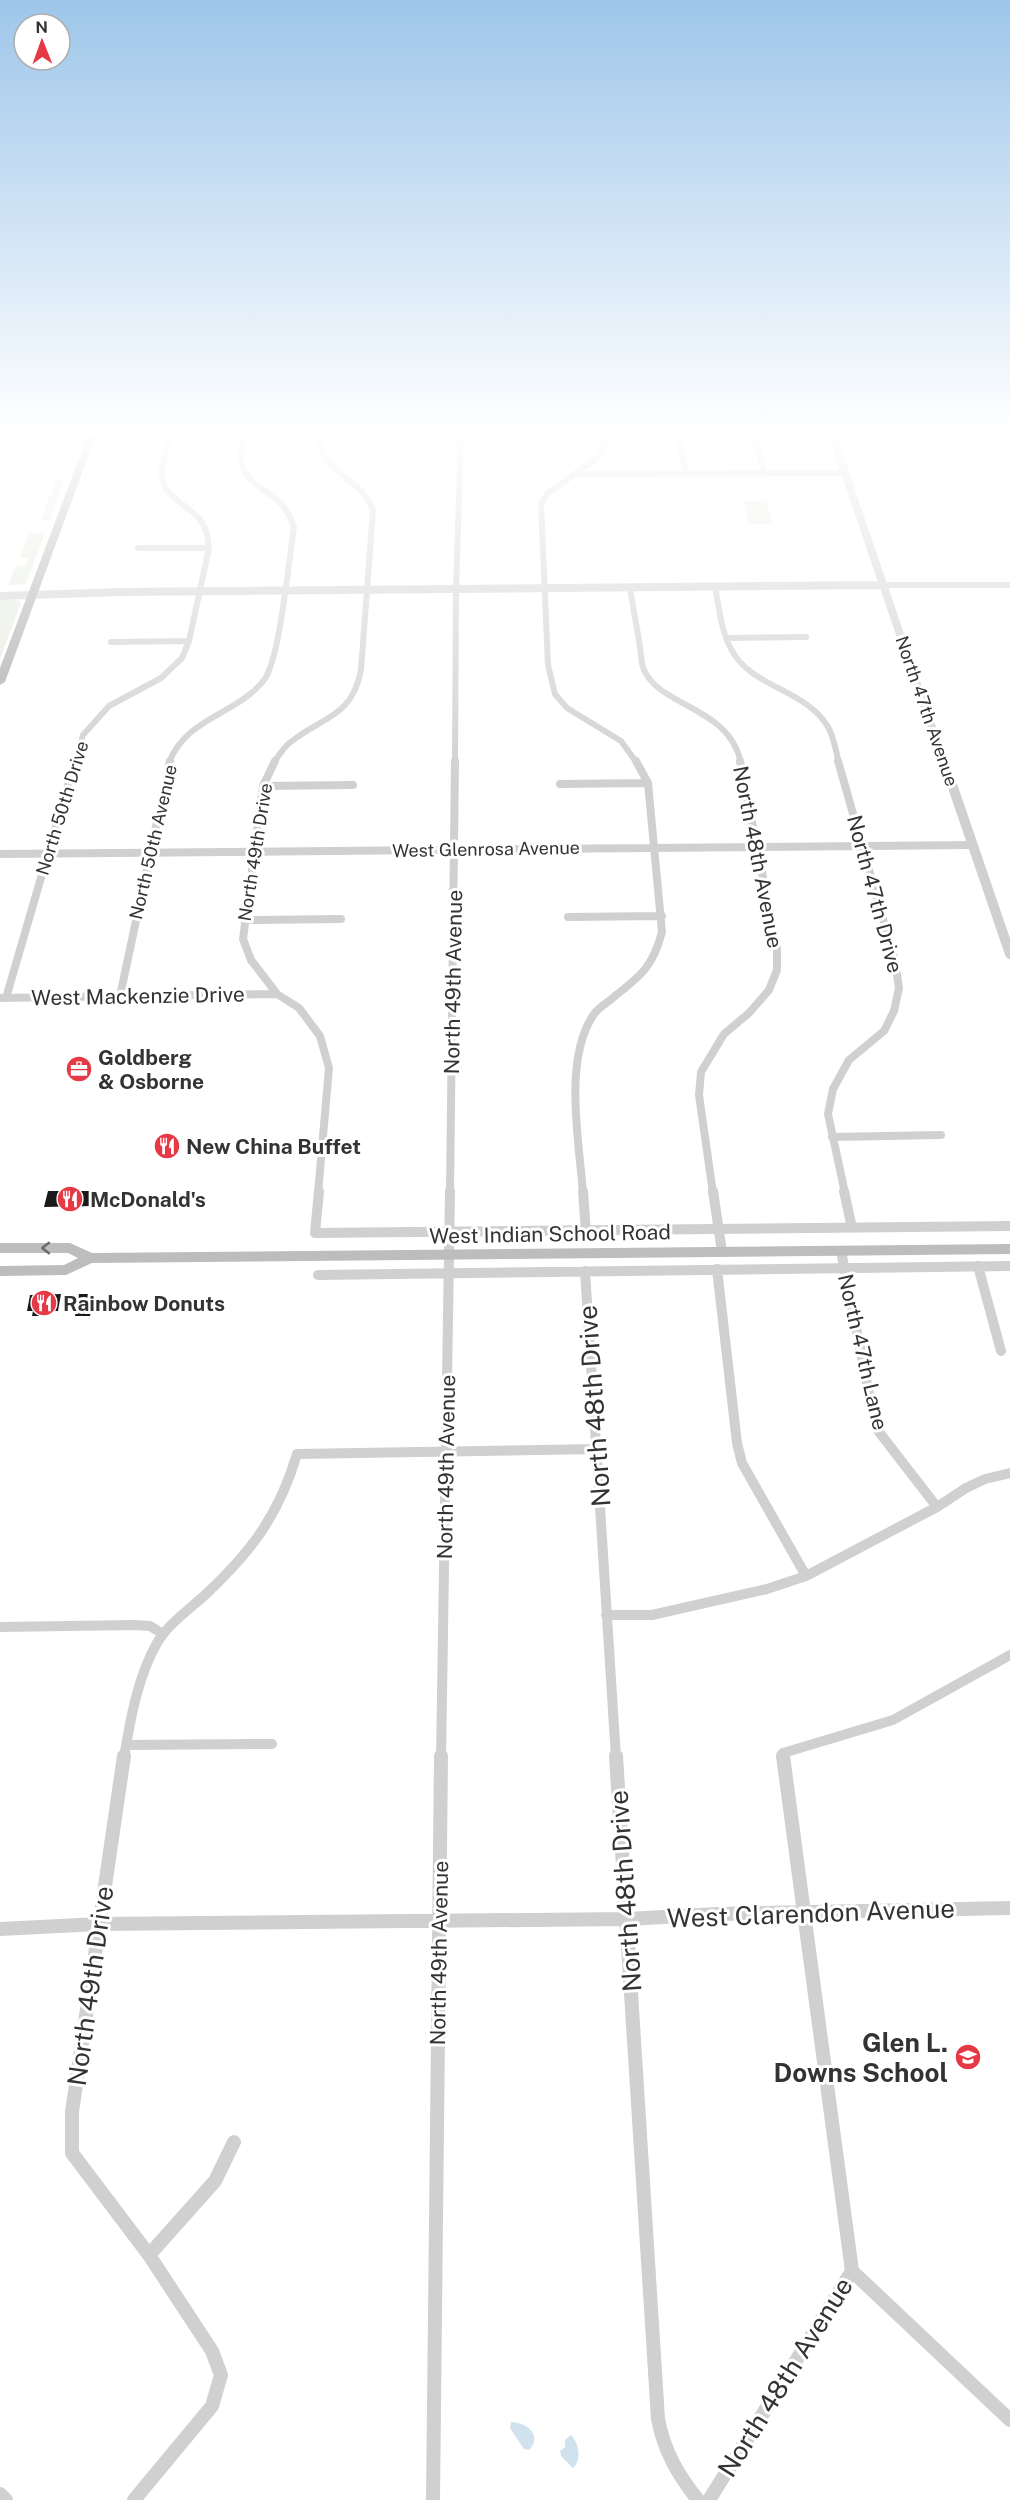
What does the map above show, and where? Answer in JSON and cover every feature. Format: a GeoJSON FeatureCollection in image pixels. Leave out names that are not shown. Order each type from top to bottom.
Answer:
{"type":"FeatureCollection","features":[{"type":"Feature","properties":{"kind":"main road"},"geometry":{"type":"LineString","coordinates":[[0,681],[49,552]]}},
{"type":"Feature","properties":{"kind":"main road","name":"West Indian School Road"},"geometry":{"type":"LineString","coordinates":[[0,1248],[70,1248],[90,1258]]}},
{"type":"Feature","properties":{"kind":"main road","name":"West Indian School Road"},"geometry":{"type":"LineString","coordinates":[[0,1271],[66,1270],[90,1258],[1010,1249]]}},
{"type":"Feature","properties":{"kind":"street","name":"North 50th Drive"},"geometry":{"type":"LineString","coordinates":[[3,998],[49,853],[83,735],[109,706],[169,672],[185,653],[208,552]]}},
{"type":"Feature","properties":{"kind":"street","name":"North 50th Avenue"},"geometry":{"type":"LineString","coordinates":[[120,996],[170,760],[180,743],[197,726],[244,698],[263,682],[272,666],[290,552]]}},
{"type":"Feature","properties":{"kind":"street","name":"North 49th Drive"},"geometry":{"type":"LineString","coordinates":[[315,1233],[329,1068],[320,1036],[298,1008],[277,994],[250,960],[243,939],[244,920],[263,786],[270,767],[290,742],[331,717],[351,699],[357,690],[371,552]]}},
{"type":"Feature","properties":{"kind":"street","name":"North 49th Avenue"},"geometry":{"type":"LineString","coordinates":[[433,2500],[438,1922],[450,1233],[457,552]]}},
{"type":"Feature","properties":{"kind":"street"},"geometry":{"type":"LineString","coordinates":[[542,552],[548,665],[555,694],[567,708],[621,741],[632,753],[648,783],[662,916],[662,932],[656,955],[639,977],[595,1013],[579,1044],[575,1081],[586,1232]]}},
{"type":"Feature","properties":{"kind":"street","name":"North 47th Avenue"},"geometry":{"type":"LineString","coordinates":[[872,552],[1010,954]]}},
{"type":"Feature","properties":{"kind":"street"},"geometry":{"type":"LineString","coordinates":[[0,596],[200,591],[1010,585]]}},
{"type":"Feature","properties":{"kind":"street","name":"North 47th Drive"},"geometry":{"type":"LineString","coordinates":[[715,586],[732,650],[751,673],[799,699],[820,716],[829,728],[895,961],[900,988],[894,1011],[884,1031],[849,1060],[833,1089],[828,1114],[852,1228]]}},
{"type":"Feature","properties":{"kind":"street","name":"North 48th Avenue"},"geometry":{"type":"LineString","coordinates":[[630,588],[644,670],[658,687],[705,715],[724,731],[738,750],[777,949],[777,970],[769,990],[724,1034],[701,1072],[699,1095],[722,1252]]}},
{"type":"Feature","properties":{"kind":"street"},"geometry":{"type":"LineString","coordinates":[[727,638],[806,637]]}},
{"type":"Feature","properties":{"kind":"street"},"geometry":{"type":"LineString","coordinates":[[111,642],[189,641]]}},
{"type":"Feature","properties":{"kind":"street"},"geometry":{"type":"LineString","coordinates":[[560,784],[648,783]]}},
{"type":"Feature","properties":{"kind":"street"},"geometry":{"type":"LineString","coordinates":[[263,786],[353,785]]}},
{"type":"Feature","properties":{"kind":"street","name":"West Glenrosa Avenue"},"geometry":{"type":"LineString","coordinates":[[0,854],[972,845]]}},
{"type":"Feature","properties":{"kind":"street"},"geometry":{"type":"LineString","coordinates":[[568,917],[662,916]]}},
{"type":"Feature","properties":{"kind":"street"},"geometry":{"type":"LineString","coordinates":[[244,920],[341,919]]}},
{"type":"Feature","properties":{"kind":"street","name":"West Mackenzie Drive"},"geometry":{"type":"LineString","coordinates":[[3,998],[277,994]]}},
{"type":"Feature","properties":{"kind":"street"},"geometry":{"type":"LineString","coordinates":[[832,1137],[941,1135]]}},
{"type":"Feature","properties":{"kind":"street","name":"West Indian School Road"},"geometry":{"type":"LineString","coordinates":[[315,1233],[1010,1226]]}},
{"type":"Feature","properties":{"kind":"street","name":"North 47th Lane"},"geometry":{"type":"LineString","coordinates":[[841,1251],[874,1419],[879,1432],[937,1507]]}},
{"type":"Feature","properties":{"kind":"street"},"geometry":{"type":"LineString","coordinates":[[978,1266],[1001,1351]]}},
{"type":"Feature","properties":{"kind":"street","name":"West Indian School Road"},"geometry":{"type":"LineString","coordinates":[[318,1275],[1010,1266]]}},
{"type":"Feature","properties":{"kind":"street"},"geometry":{"type":"LineString","coordinates":[[717,1269],[737,1443],[742,1463],[806,1576]]}},
{"type":"Feature","properties":{"kind":"street","name":"North 48th Drive"},"geometry":{"type":"LineString","coordinates":[[585,1271],[658,2419],[662,2443],[678,2474],[698,2500]]}},
{"type":"Feature","properties":{"kind":"street"},"geometry":{"type":"LineString","coordinates":[[446,1452],[597,1449]]}},
{"type":"Feature","properties":{"kind":"street","name":"North 49th Drive"},"geometry":{"type":"LineString","coordinates":[[134,2500],[212,2406],[221,2375],[212,2351],[149,2255],[72,2153],[72,2112],[99,1924],[126,1745],[140,1690],[163,1634],[259,1541],[276,1515],[290,1484],[297,1454],[446,1452]]}},
{"type":"Feature","properties":{"kind":"street"},"geometry":{"type":"LineString","coordinates":[[606,1615],[651,1615],[687,1608],[747,1594],[806,1576],[985,1479],[1010,1473]]}},
{"type":"Feature","properties":{"kind":"street"},"geometry":{"type":"LineString","coordinates":[[0,1627],[135,1625],[150,1626],[163,1634]]}},
{"type":"Feature","properties":{"kind":"street","name":"North 48th Avenue"},"geometry":{"type":"LineString","coordinates":[[709,2500],[852,2271],[783,1753],[893,1720],[1010,1656]]}},
{"type":"Feature","properties":{"kind":"street"},"geometry":{"type":"LineString","coordinates":[[126,1745],[272,1744]]}},
{"type":"Feature","properties":{"kind":"street","name":"West Clarendon Avenue"},"geometry":{"type":"LineString","coordinates":[[0,1929],[99,1924],[627,1919],[805,1912],[1010,1908]]}},
{"type":"Feature","properties":{"kind":"street"},"geometry":{"type":"LineString","coordinates":[[149,2255],[215,2181],[234,2142]]}},
{"type":"Feature","properties":{"kind":"street"},"geometry":{"type":"LineString","coordinates":[[852,2271],[1010,2420]]}},
{"type":"Feature","properties":{"kind":"street"},"geometry":{"type":"LineString","coordinates":[[0,2494],[6,2500]]}},
{"type":"Feature","properties":{"kind":"shaded area"},"geometry":{"type":"Polygon","coordinates":[[[22,552],[38,552],[26,584],[8,585],[16,566],[26,565],[28,559],[20,557],[22,552]]]}},
{"type":"Feature","properties":{"kind":"shaded area"},"geometry":{"type":"Polygon","coordinates":[[[0,600],[18,600],[21,603],[0,659],[0,600]]]}},
{"type":"Feature","properties":{"kind":"water"},"geometry":{"type":"Polygon","coordinates":[[[511,2422],[523,2424],[534,2435],[533,2445],[529,2450],[524,2449],[510,2428],[511,2422]]]}},
{"type":"Feature","properties":{"kind":"water"},"geometry":{"type":"Polygon","coordinates":[[[571,2435],[576,2442],[578,2452],[578,2461],[573,2468],[561,2456],[560,2451],[565,2447],[565,2440],[571,2435]]]}},
{"type":"Feature","properties":{"kind":"building","name":"McDonald's"},"geometry":{"type":"Polygon","coordinates":[[[48,1191],[96,1191],[93,1206],[44,1207],[48,1191]]]}},
{"type":"Feature","properties":{"kind":"building","name":"Rainbow Donuts"},"geometry":{"type":"Polygon","coordinates":[[[61,1294],[58,1311],[48,1311],[47,1316],[32,1316],[33,1311],[27,1311],[30,1295],[61,1294]]]}},
{"type":"Feature","properties":{"kind":"building"},"geometry":{"type":"Polygon","coordinates":[[[79,1294],[95,1294],[90,1316],[75,1316],[79,1294]]]}},
{"type":"Feature","properties":{"kind":"place","name":"Goldberg & Osborne"},"geometry":{"type":"Point","coordinates":[79,1069]}},
{"type":"Feature","properties":{"kind":"place","name":"New China Buffet"},"geometry":{"type":"Point","coordinates":[167,1146]}},
{"type":"Feature","properties":{"kind":"place","name":"McDonald's"},"geometry":{"type":"Point","coordinates":[70,1199]}},
{"type":"Feature","properties":{"kind":"place","name":"Rainbow Donuts"},"geometry":{"type":"Point","coordinates":[44,1303]}},
{"type":"Feature","properties":{"kind":"place","name":"Glen L. Downs School"},"geometry":{"type":"Point","coordinates":[968,2057]}}]}
